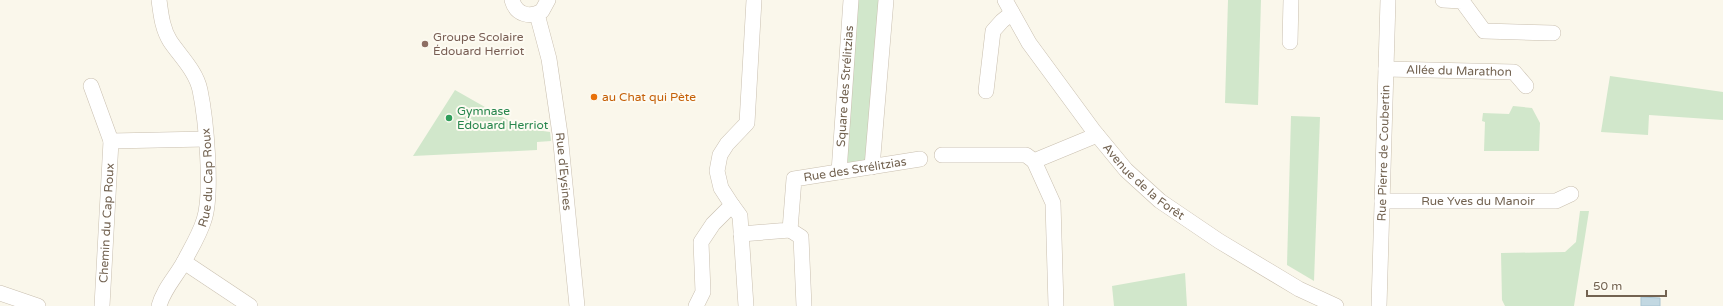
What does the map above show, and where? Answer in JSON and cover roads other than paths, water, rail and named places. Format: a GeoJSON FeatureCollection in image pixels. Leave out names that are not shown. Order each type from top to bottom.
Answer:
{"type":"FeatureCollection","features":[{"type":"Feature","properties":{"kind":"street","name":"Rue du Cap Roux"},"geometry":{"type":"LineString","coordinates":[[159,0],[162,24],[169,40],[191,71],[200,89],[206,139],[208,188],[204,220],[184,262],[162,293],[159,306]]}},
{"type":"Feature","properties":{"kind":"street"},"geometry":{"type":"LineString","coordinates":[[512,0],[515,8],[525,15],[537,14],[546,7],[548,0]]}},
{"type":"Feature","properties":{"kind":"street"},"geometry":{"type":"LineString","coordinates":[[746,306],[740,216],[721,188],[717,171],[720,155],[727,144],[747,123],[754,0]]}},
{"type":"Feature","properties":{"kind":"street","name":"Square des Strélitzias"},"geometry":{"type":"LineString","coordinates":[[839,172],[851,0]]}},
{"type":"Feature","properties":{"kind":"street"},"geometry":{"type":"LineString","coordinates":[[872,167],[886,0]]}},
{"type":"Feature","properties":{"kind":"street"},"geometry":{"type":"LineString","coordinates":[[1290,42],[1291,0]]}},
{"type":"Feature","properties":{"kind":"street","name":"Rue Pierre de Coubertin"},"geometry":{"type":"LineString","coordinates":[[1379,306],[1388,0]]}},
{"type":"Feature","properties":{"kind":"street"},"geometry":{"type":"LineString","coordinates":[[1443,0],[1462,1],[1484,31],[1552,33]]}},
{"type":"Feature","properties":{"kind":"street"},"geometry":{"type":"LineString","coordinates":[[986,91],[993,31],[1002,21],[1008,7]]}},
{"type":"Feature","properties":{"kind":"street","name":"Avenue de la Forêt"},"geometry":{"type":"LineString","coordinates":[[1008,7],[1044,65],[1097,135],[1126,170],[1165,205],[1219,241],[1299,289],[1336,306]]}},
{"type":"Feature","properties":{"kind":"street","name":"Rue d'Eysines"},"geometry":{"type":"LineString","coordinates":[[537,14],[549,59],[560,134],[577,306]]}},
{"type":"Feature","properties":{"kind":"street","name":"Allée du Marathon"},"geometry":{"type":"LineString","coordinates":[[1386,69],[1514,72],[1526,86]]}},
{"type":"Feature","properties":{"kind":"street"},"geometry":{"type":"LineString","coordinates":[[90,86],[111,141],[206,139]]}},
{"type":"Feature","properties":{"kind":"street"},"geometry":{"type":"LineString","coordinates":[[1034,161],[1097,135]]}},
{"type":"Feature","properties":{"kind":"street","name":"Chemin du Cap Roux"},"geometry":{"type":"LineString","coordinates":[[102,306],[111,141]]}},
{"type":"Feature","properties":{"kind":"street"},"geometry":{"type":"LineString","coordinates":[[942,155],[1026,155],[1034,161],[1053,203],[1056,306]]}},
{"type":"Feature","properties":{"kind":"street","name":"Rue des Strélitzias"},"geometry":{"type":"LineString","coordinates":[[790,230],[794,179],[920,159]]}},
{"type":"Feature","properties":{"kind":"street","name":"Rue Yves du Manoir"},"geometry":{"type":"LineString","coordinates":[[1382,201],[1556,201],[1571,194]]}},
{"type":"Feature","properties":{"kind":"street"},"geometry":{"type":"LineString","coordinates":[[696,306],[703,292],[701,242],[713,224],[732,205]]}},
{"type":"Feature","properties":{"kind":"street"},"geometry":{"type":"LineString","coordinates":[[741,234],[790,230],[801,237],[804,306]]}},
{"type":"Feature","properties":{"kind":"street"},"geometry":{"type":"LineString","coordinates":[[184,262],[250,306]]}},
{"type":"Feature","properties":{"kind":"street"},"geometry":{"type":"LineString","coordinates":[[0,293],[38,306]]}},
{"type":"Feature","properties":{"kind":"water"},"geometry":{"type":"Polygon","coordinates":[[[1641,297],[1660,298],[1660,306],[1641,306],[1641,297]]]}},
{"type":"Feature","properties":{"kind":"place","name":"Groupe Scolaire Édouard Herriot"},"geometry":{"type":"Point","coordinates":[425,44]}},
{"type":"Feature","properties":{"kind":"place","name":"au Chat qui Pète"},"geometry":{"type":"Point","coordinates":[594,97]}},
{"type":"Feature","properties":{"kind":"place","name":"Gymnase Edouard Herriot"},"geometry":{"type":"Point","coordinates":[449,118]}}]}
